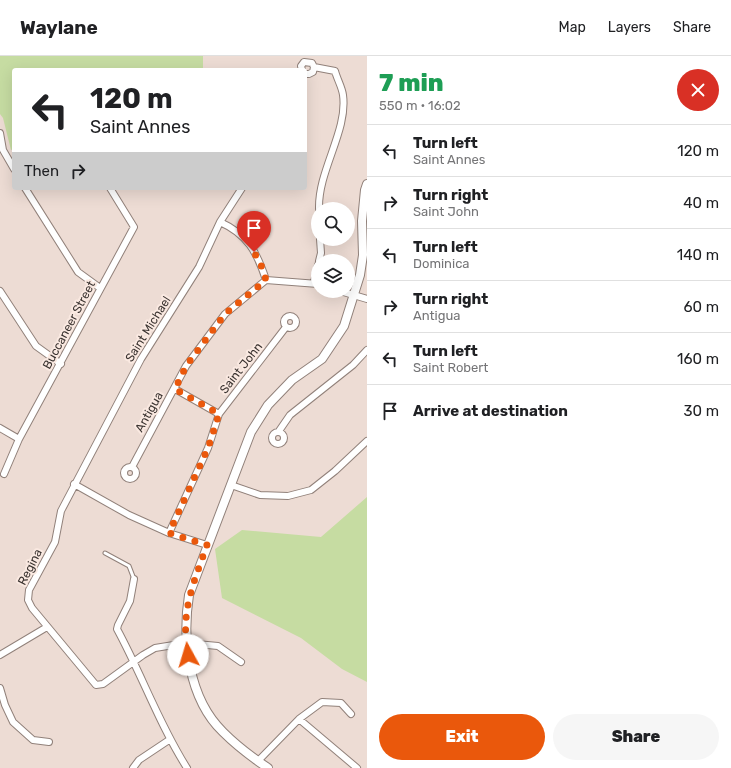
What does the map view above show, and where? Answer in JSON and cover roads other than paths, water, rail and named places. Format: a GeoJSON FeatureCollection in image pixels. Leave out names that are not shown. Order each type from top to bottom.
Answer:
{"type":"FeatureCollection","features":[{"type":"Feature","properties":{"kind":"street"},"geometry":{"type":"LineString","coordinates":[[302,68],[302,64],[307,62],[312,63],[314,67],[335,71],[343,95],[341,123],[322,180],[320,202]]}},
{"type":"Feature","properties":{"kind":"street"},"geometry":{"type":"LineString","coordinates":[[307,74],[311,73],[314,67]]}},
{"type":"Feature","properties":{"kind":"street"},"geometry":{"type":"LineString","coordinates":[[0,133],[2,151],[12,166]]}},
{"type":"Feature","properties":{"kind":"street"},"geometry":{"type":"LineString","coordinates":[[367,184],[362,221],[363,256],[355,295],[367,299]]}},
{"type":"Feature","properties":{"kind":"street"},"geometry":{"type":"LineString","coordinates":[[26,190],[78,272],[100,288]]}},
{"type":"Feature","properties":{"kind":"street","name":"Buccaneer Street"},"geometry":{"type":"LineString","coordinates":[[4,474],[19,439],[134,227],[111,190]]}},
{"type":"Feature","properties":{"kind":"street","name":"Saint Michael"},"geometry":{"type":"LineString","coordinates":[[74,484],[141,359],[199,267],[220,222],[241,190]]}},
{"type":"Feature","properties":{"kind":"street"},"geometry":{"type":"LineString","coordinates":[[220,222],[234,228],[247,240],[261,265],[266,280],[311,283]]}},
{"type":"Feature","properties":{"kind":"street","name":"Antigua"},"geometry":{"type":"LineString","coordinates":[[132,467],[186,366],[225,314],[266,280]]}},
{"type":"Feature","properties":{"kind":"street"},"geometry":{"type":"LineString","coordinates":[[0,291],[36,346],[61,364]]}},
{"type":"Feature","properties":{"kind":"street"},"geometry":{"type":"LineString","coordinates":[[268,768],[222,731],[206,710],[192,679],[186,643],[186,615],[189,595],[251,432],[268,405],[292,380],[322,359],[344,326],[354,298]]}},
{"type":"Feature","properties":{"kind":"street","name":"Saint John"},"geometry":{"type":"LineString","coordinates":[[169,533],[208,448],[219,414],[286,327]]}},
{"type":"Feature","properties":{"kind":"street"},"geometry":{"type":"LineString","coordinates":[[279,431],[290,415],[353,365],[367,350]]}},
{"type":"Feature","properties":{"kind":"street"},"geometry":{"type":"LineString","coordinates":[[175,389],[219,414]]}},
{"type":"Feature","properties":{"kind":"street"},"geometry":{"type":"LineString","coordinates":[[0,428],[19,439]]}},
{"type":"Feature","properties":{"kind":"street"},"geometry":{"type":"LineString","coordinates":[[231,485],[260,495],[288,496],[311,490],[335,471],[367,440]]}},
{"type":"Feature","properties":{"kind":"street"},"geometry":{"type":"LineString","coordinates":[[74,484],[129,515],[169,533],[207,545]]}},
{"type":"Feature","properties":{"kind":"street","name":"Regina"},"geometry":{"type":"LineString","coordinates":[[74,484],[61,511],[55,542],[51,552],[29,590],[28,600],[32,608],[47,627],[96,685],[99,686],[135,662]]}},
{"type":"Feature","properties":{"kind":"street"},"geometry":{"type":"LineString","coordinates":[[134,580],[130,601],[117,629],[135,662],[169,740],[187,768]]}},
{"type":"Feature","properties":{"kind":"street"},"geometry":{"type":"LineString","coordinates":[[0,655],[47,627]]}},
{"type":"Feature","properties":{"kind":"street"},"geometry":{"type":"LineString","coordinates":[[135,662],[155,648],[186,643],[218,646],[240,662]]}},
{"type":"Feature","properties":{"kind":"street"},"geometry":{"type":"LineString","coordinates":[[0,688],[5,706],[13,722],[33,740],[49,742]]}},
{"type":"Feature","properties":{"kind":"street"},"geometry":{"type":"LineString","coordinates":[[258,761],[299,719],[322,702],[341,703],[351,714]]}},
{"type":"Feature","properties":{"kind":"street"},"geometry":{"type":"LineString","coordinates":[[299,719],[357,768]]}},
{"type":"Feature","properties":{"kind":"street"},"geometry":{"type":"LineString","coordinates":[[133,768],[138,760],[169,740]]}},
{"type":"Feature","properties":{"kind":"lane"},"geometry":{"type":"LineString","coordinates":[[105,553],[129,566],[134,580]]}}]}
